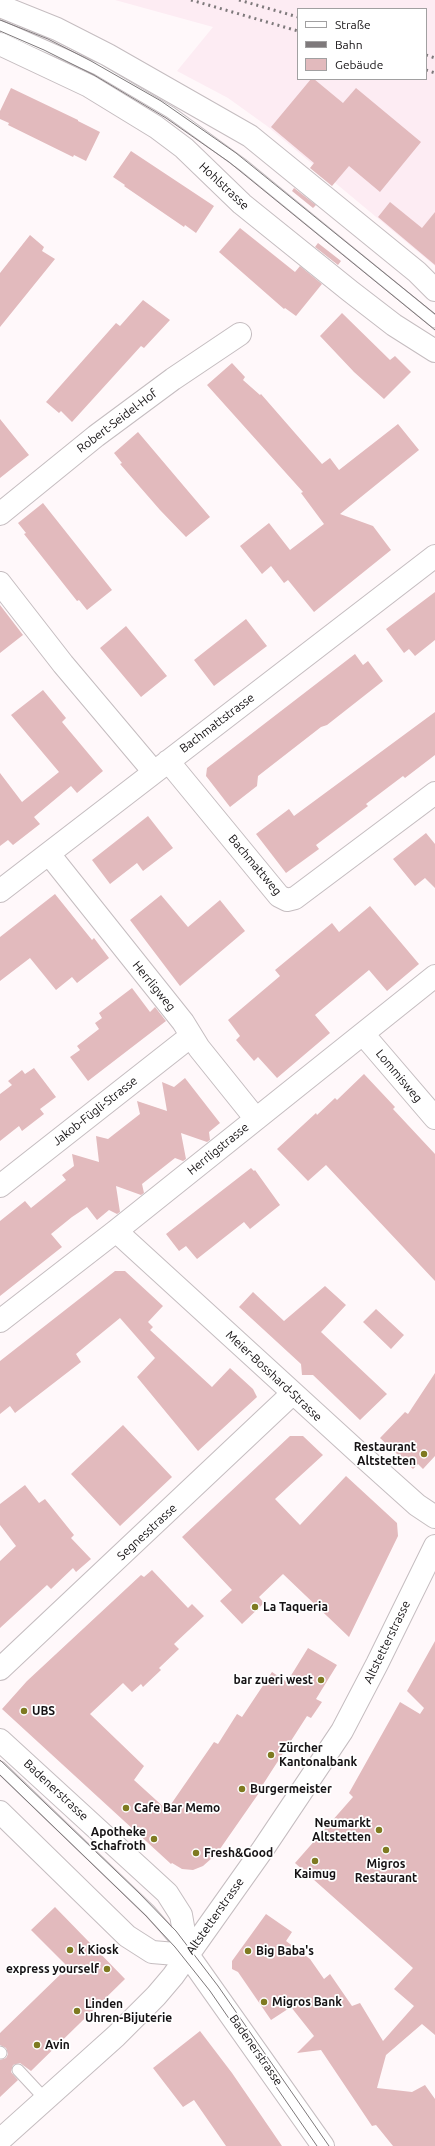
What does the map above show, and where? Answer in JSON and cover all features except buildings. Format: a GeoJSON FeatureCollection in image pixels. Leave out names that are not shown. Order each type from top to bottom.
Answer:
{"type":"FeatureCollection","features":[{"type":"Feature","properties":{"kind":"street"},"geometry":{"type":"LineString","coordinates":[[0,6],[57,29],[102,52],[250,136],[417,272],[435,290]]}},
{"type":"Feature","properties":{"kind":"street","name":"Hohlstrasse"},"geometry":{"type":"LineString","coordinates":[[0,44],[89,86],[156,127],[184,148],[242,204],[350,291],[394,325],[435,351]]}},
{"type":"Feature","properties":{"kind":"street","name":"Robert-Seidel-Hof"},"geometry":{"type":"LineString","coordinates":[[0,514],[96,436],[173,379],[240,334]]}},
{"type":"Feature","properties":{"kind":"street","name":"Bachmattstrasse"},"geometry":{"type":"LineString","coordinates":[[0,891],[435,556]]}},
{"type":"Feature","properties":{"kind":"street"},"geometry":{"type":"LineString","coordinates":[[0,583],[63,664],[161,766]]}},
{"type":"Feature","properties":{"kind":"street","name":"Bachmattweg"},"geometry":{"type":"LineString","coordinates":[[161,766],[279,896],[287,900],[295,898],[435,793]]}},
{"type":"Feature","properties":{"kind":"street","name":"Herrligweg"},"geometry":{"type":"LineString","coordinates":[[49,854],[183,1022],[190,1036],[256,1119]]}},
{"type":"Feature","properties":{"kind":"street","name":"Herrligstrasse"},"geometry":{"type":"LineString","coordinates":[[0,1321],[116,1231],[435,976]]}},
{"type":"Feature","properties":{"kind":"street","name":"Lommisweg"},"geometry":{"type":"LineString","coordinates":[[363,1034],[435,1118]]}},
{"type":"Feature","properties":{"kind":"street","name":"Jakob-Fügli-Strasse"},"geometry":{"type":"LineString","coordinates":[[0,1186],[190,1036]]}},
{"type":"Feature","properties":{"kind":"street","name":"Meier-Bosshard-Strasse"},"geometry":{"type":"LineString","coordinates":[[116,1231],[292,1393],[417,1505],[435,1517]]}},
{"type":"Feature","properties":{"kind":"street","name":"Segnesstrasse"},"geometry":{"type":"LineString","coordinates":[[0,1669],[292,1393]]}},
{"type":"Feature","properties":{"kind":"street","name":"Altstetterstrasse"},"geometry":{"type":"LineString","coordinates":[[0,2140],[116,2036],[156,1996],[188,1955],[308,1783],[342,1731],[435,1546]]}},
{"type":"Feature","properties":{"kind":"street","name":"Badenerstrasse"},"geometry":{"type":"LineString","coordinates":[[0,1740],[167,1893],[181,1914],[188,1955],[323,2146]]}},
{"type":"Feature","properties":{"kind":"street"},"geometry":{"type":"LineString","coordinates":[[0,1812],[127,1936],[152,1952],[188,1955]]}},
{"type":"Feature","properties":{"kind":"lane"},"geometry":{"type":"LineString","coordinates":[[0,26],[97,69],[170,112],[243,165],[435,322]]}},
{"type":"Feature","properties":{"kind":"lane"},"geometry":{"type":"LineString","coordinates":[[0,1767],[150,1911],[188,1955]]}},
{"type":"Feature","properties":{"kind":"lane"},"geometry":{"type":"LineString","coordinates":[[18,2070],[46,2100]]}},
{"type":"Feature","properties":{"kind":"shaded area"},"geometry":{"type":"Polygon","coordinates":[[[115,0],[435,0],[435,266],[267,126],[228,98],[177,71],[213,27],[115,0]]]}},
{"type":"Feature","properties":{"kind":"tram line"},"geometry":{"type":"LineString","coordinates":[[0,20],[48,39],[91,61],[161,101],[236,153],[435,314]]}},
{"type":"Feature","properties":{"kind":"tram line"},"geometry":{"type":"LineString","coordinates":[[0,31],[44,50],[94,75],[166,118],[229,162],[435,330]]}},
{"type":"Feature","properties":{"kind":"tram line"},"geometry":{"type":"LineString","coordinates":[[0,1760],[139,1893],[176,1931],[218,1986],[329,2146]]}},
{"type":"Feature","properties":{"kind":"tram line"},"geometry":{"type":"LineString","coordinates":[[0,1775],[146,1916],[175,1947],[210,1991],[317,2146]]}},
{"type":"Feature","properties":{"kind":"railway"},"geometry":{"type":"LineString","coordinates":[[191,0],[297,31]]}},
{"type":"Feature","properties":{"kind":"railway"},"geometry":{"type":"LineString","coordinates":[[239,0],[297,17]]}},
{"type":"Feature","properties":{"kind":"railway"},"geometry":{"type":"LineString","coordinates":[[427,55],[435,58]]}},
{"type":"Feature","properties":{"kind":"railway"},"geometry":{"type":"LineString","coordinates":[[427,70],[435,73]]}},
{"type":"Feature","properties":{"kind":"place","name":"Restaurant Altstetten"},"geometry":{"type":"Point","coordinates":[424,1454]}},
{"type":"Feature","properties":{"kind":"place","name":"La Taqueria"},"geometry":{"type":"Point","coordinates":[255,1607]}},
{"type":"Feature","properties":{"kind":"place","name":"bar zueri west"},"geometry":{"type":"Point","coordinates":[321,1680]}},
{"type":"Feature","properties":{"kind":"place","name":"UBS"},"geometry":{"type":"Point","coordinates":[24,1711]}},
{"type":"Feature","properties":{"kind":"place","name":"Zürcher Kantonalbank"},"geometry":{"type":"Point","coordinates":[271,1755]}},
{"type":"Feature","properties":{"kind":"place","name":"Burgermeister"},"geometry":{"type":"Point","coordinates":[242,1789]}},
{"type":"Feature","properties":{"kind":"place","name":"Cafe Bar Memo"},"geometry":{"type":"Point","coordinates":[126,1808]}},
{"type":"Feature","properties":{"kind":"place","name":"Neumarkt Altstetten"},"geometry":{"type":"Point","coordinates":[379,1830]}},
{"type":"Feature","properties":{"kind":"place","name":"Apotheke Schafroth"},"geometry":{"type":"Point","coordinates":[154,1839]}},
{"type":"Feature","properties":{"kind":"place","name":"Migros Restaurant"},"geometry":{"type":"Point","coordinates":[386,1850]}},
{"type":"Feature","properties":{"kind":"place","name":"Fresh&Good"},"geometry":{"type":"Point","coordinates":[196,1853]}},
{"type":"Feature","properties":{"kind":"place","name":"Kaimug"},"geometry":{"type":"Point","coordinates":[315,1861]}},
{"type":"Feature","properties":{"kind":"place","name":"k Kiosk"},"geometry":{"type":"Point","coordinates":[70,1950]}},
{"type":"Feature","properties":{"kind":"place","name":"Big Baba's"},"geometry":{"type":"Point","coordinates":[248,1951]}},
{"type":"Feature","properties":{"kind":"place","name":"express yourself"},"geometry":{"type":"Point","coordinates":[107,1969]}},
{"type":"Feature","properties":{"kind":"place","name":"Migros Bank"},"geometry":{"type":"Point","coordinates":[264,2002]}},
{"type":"Feature","properties":{"kind":"place","name":"Linden Uhren-Bijuterie"},"geometry":{"type":"Point","coordinates":[77,2011]}},
{"type":"Feature","properties":{"kind":"place","name":"Avin"},"geometry":{"type":"Point","coordinates":[37,2045]}}]}
